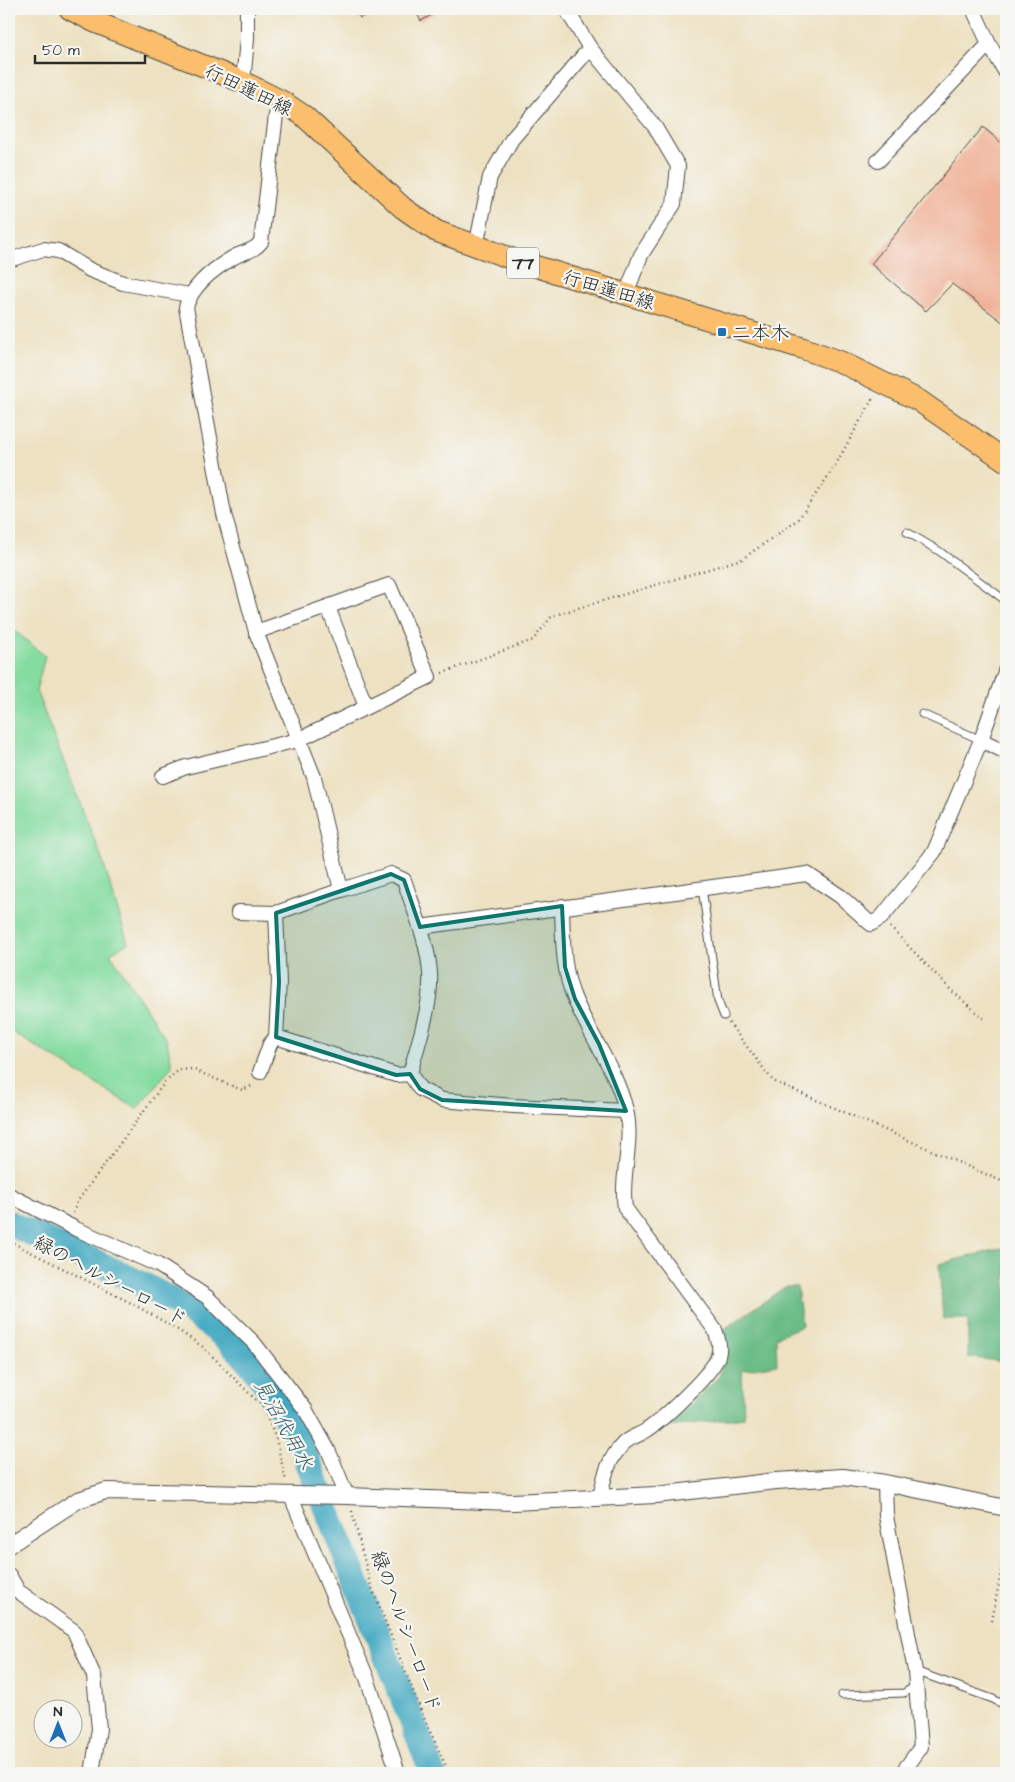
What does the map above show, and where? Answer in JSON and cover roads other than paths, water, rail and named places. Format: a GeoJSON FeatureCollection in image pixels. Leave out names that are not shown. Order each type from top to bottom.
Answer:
{"type":"FeatureCollection","features":[{"type":"Feature","properties":{"kind":"main road","name":"行田蓮田線"},"geometry":{"type":"LineString","coordinates":[[70,9],[93,21],[243,82],[283,102],[304,116],[403,208],[436,231],[476,247],[802,348],[882,381],[918,400],[1006,461]]}},
{"type":"Feature","properties":{"kind":"street"},"geometry":{"type":"LineString","coordinates":[[243,82],[247,39],[247,9]]}},
{"type":"Feature","properties":{"kind":"street"},"geometry":{"type":"LineString","coordinates":[[566,9],[590,48],[655,127],[678,166],[674,204],[640,256],[626,294]]}},
{"type":"Feature","properties":{"kind":"street"},"geometry":{"type":"LineString","coordinates":[[973,9],[989,44],[1006,73]]}},
{"type":"Feature","properties":{"kind":"street"},"geometry":{"type":"LineString","coordinates":[[878,161],[989,44]]}},
{"type":"Feature","properties":{"kind":"street"},"geometry":{"type":"LineString","coordinates":[[476,247],[490,177],[512,140],[590,48]]}},
{"type":"Feature","properties":{"kind":"street"},"geometry":{"type":"LineString","coordinates":[[283,102],[276,115],[261,242],[255,250],[235,256],[197,286],[190,295],[186,307],[224,514],[256,632],[314,776],[341,890]]}},
{"type":"Feature","properties":{"kind":"street"},"geometry":{"type":"LineString","coordinates":[[9,260],[43,249],[58,251],[90,270],[123,283],[190,295]]}},
{"type":"Feature","properties":{"kind":"street"},"geometry":{"type":"LineString","coordinates":[[163,776],[186,768],[298,740],[430,677],[389,585],[256,632]]}},
{"type":"Feature","properties":{"kind":"street"},"geometry":{"type":"LineString","coordinates":[[328,607],[366,707]]}},
{"type":"Feature","properties":{"kind":"street"},"geometry":{"type":"LineString","coordinates":[[420,927],[562,906],[807,874],[840,896],[872,924],[881,918],[934,852],[981,740],[1006,669]]}},
{"type":"Feature","properties":{"kind":"street"},"geometry":{"type":"LineString","coordinates":[[981,740],[1006,752]]}},
{"type":"Feature","properties":{"kind":"street"},"geometry":{"type":"LineString","coordinates":[[238,912],[276,913],[391,874],[404,880],[420,927],[430,971],[430,994],[410,1074],[420,1089],[442,1100],[513,1106],[626,1111]]}},
{"type":"Feature","properties":{"kind":"street"},"geometry":{"type":"LineString","coordinates":[[562,906],[565,967],[575,1000],[599,1044],[626,1111],[628,1150],[622,1189],[625,1208],[715,1330],[720,1347],[718,1359],[675,1408],[646,1431],[625,1441],[611,1458],[606,1469],[600,1498]]}},
{"type":"Feature","properties":{"kind":"street"},"geometry":{"type":"LineString","coordinates":[[260,1072],[270,1044],[276,1036],[279,982],[276,913]]}},
{"type":"Feature","properties":{"kind":"street"},"geometry":{"type":"LineString","coordinates":[[276,1036],[396,1075],[410,1074]]}},
{"type":"Feature","properties":{"kind":"street"},"geometry":{"type":"LineString","coordinates":[[9,1195],[68,1225],[158,1265],[207,1297],[254,1343],[305,1409],[328,1452],[344,1496]]}},
{"type":"Feature","properties":{"kind":"street"},"geometry":{"type":"LineString","coordinates":[[9,1545],[78,1500],[106,1492],[295,1494],[513,1502],[656,1495],[776,1481],[844,1477],[885,1483],[1006,1508]]}},
{"type":"Feature","properties":{"kind":"street"},"geometry":{"type":"LineString","coordinates":[[885,1483],[886,1516],[915,1671],[921,1747],[902,1773]]}},
{"type":"Feature","properties":{"kind":"street"},"geometry":{"type":"LineString","coordinates":[[295,1494],[367,1678],[398,1773]]}},
{"type":"Feature","properties":{"kind":"street"},"geometry":{"type":"LineString","coordinates":[[9,1575],[18,1591],[54,1614],[74,1631],[94,1676],[99,1729],[92,1773]]}},
{"type":"Feature","properties":{"kind":"lane"},"geometry":{"type":"LineString","coordinates":[[907,532],[939,551],[1006,601]]}},
{"type":"Feature","properties":{"kind":"lane"},"geometry":{"type":"LineString","coordinates":[[922,714],[981,740]]}},
{"type":"Feature","properties":{"kind":"lane"},"geometry":{"type":"LineString","coordinates":[[702,888],[718,1001],[724,1016]]}},
{"type":"Feature","properties":{"kind":"lane"},"geometry":{"type":"LineString","coordinates":[[915,1671],[994,1699],[1006,1706]]}},
{"type":"Feature","properties":{"kind":"lane"},"geometry":{"type":"LineString","coordinates":[[842,1695],[904,1693],[916,1686]]}},
{"type":"Feature","properties":{"kind":"waterway","name":"見沼代用水"},"geometry":{"type":"LineString","coordinates":[[9,1223],[122,1275],[178,1304],[227,1339],[249,1362],[278,1403],[301,1445],[433,1773]]}},
{"type":"Feature","properties":{"kind":"place","name":"二本木"},"geometry":{"type":"Point","coordinates":[722,332]}}]}
